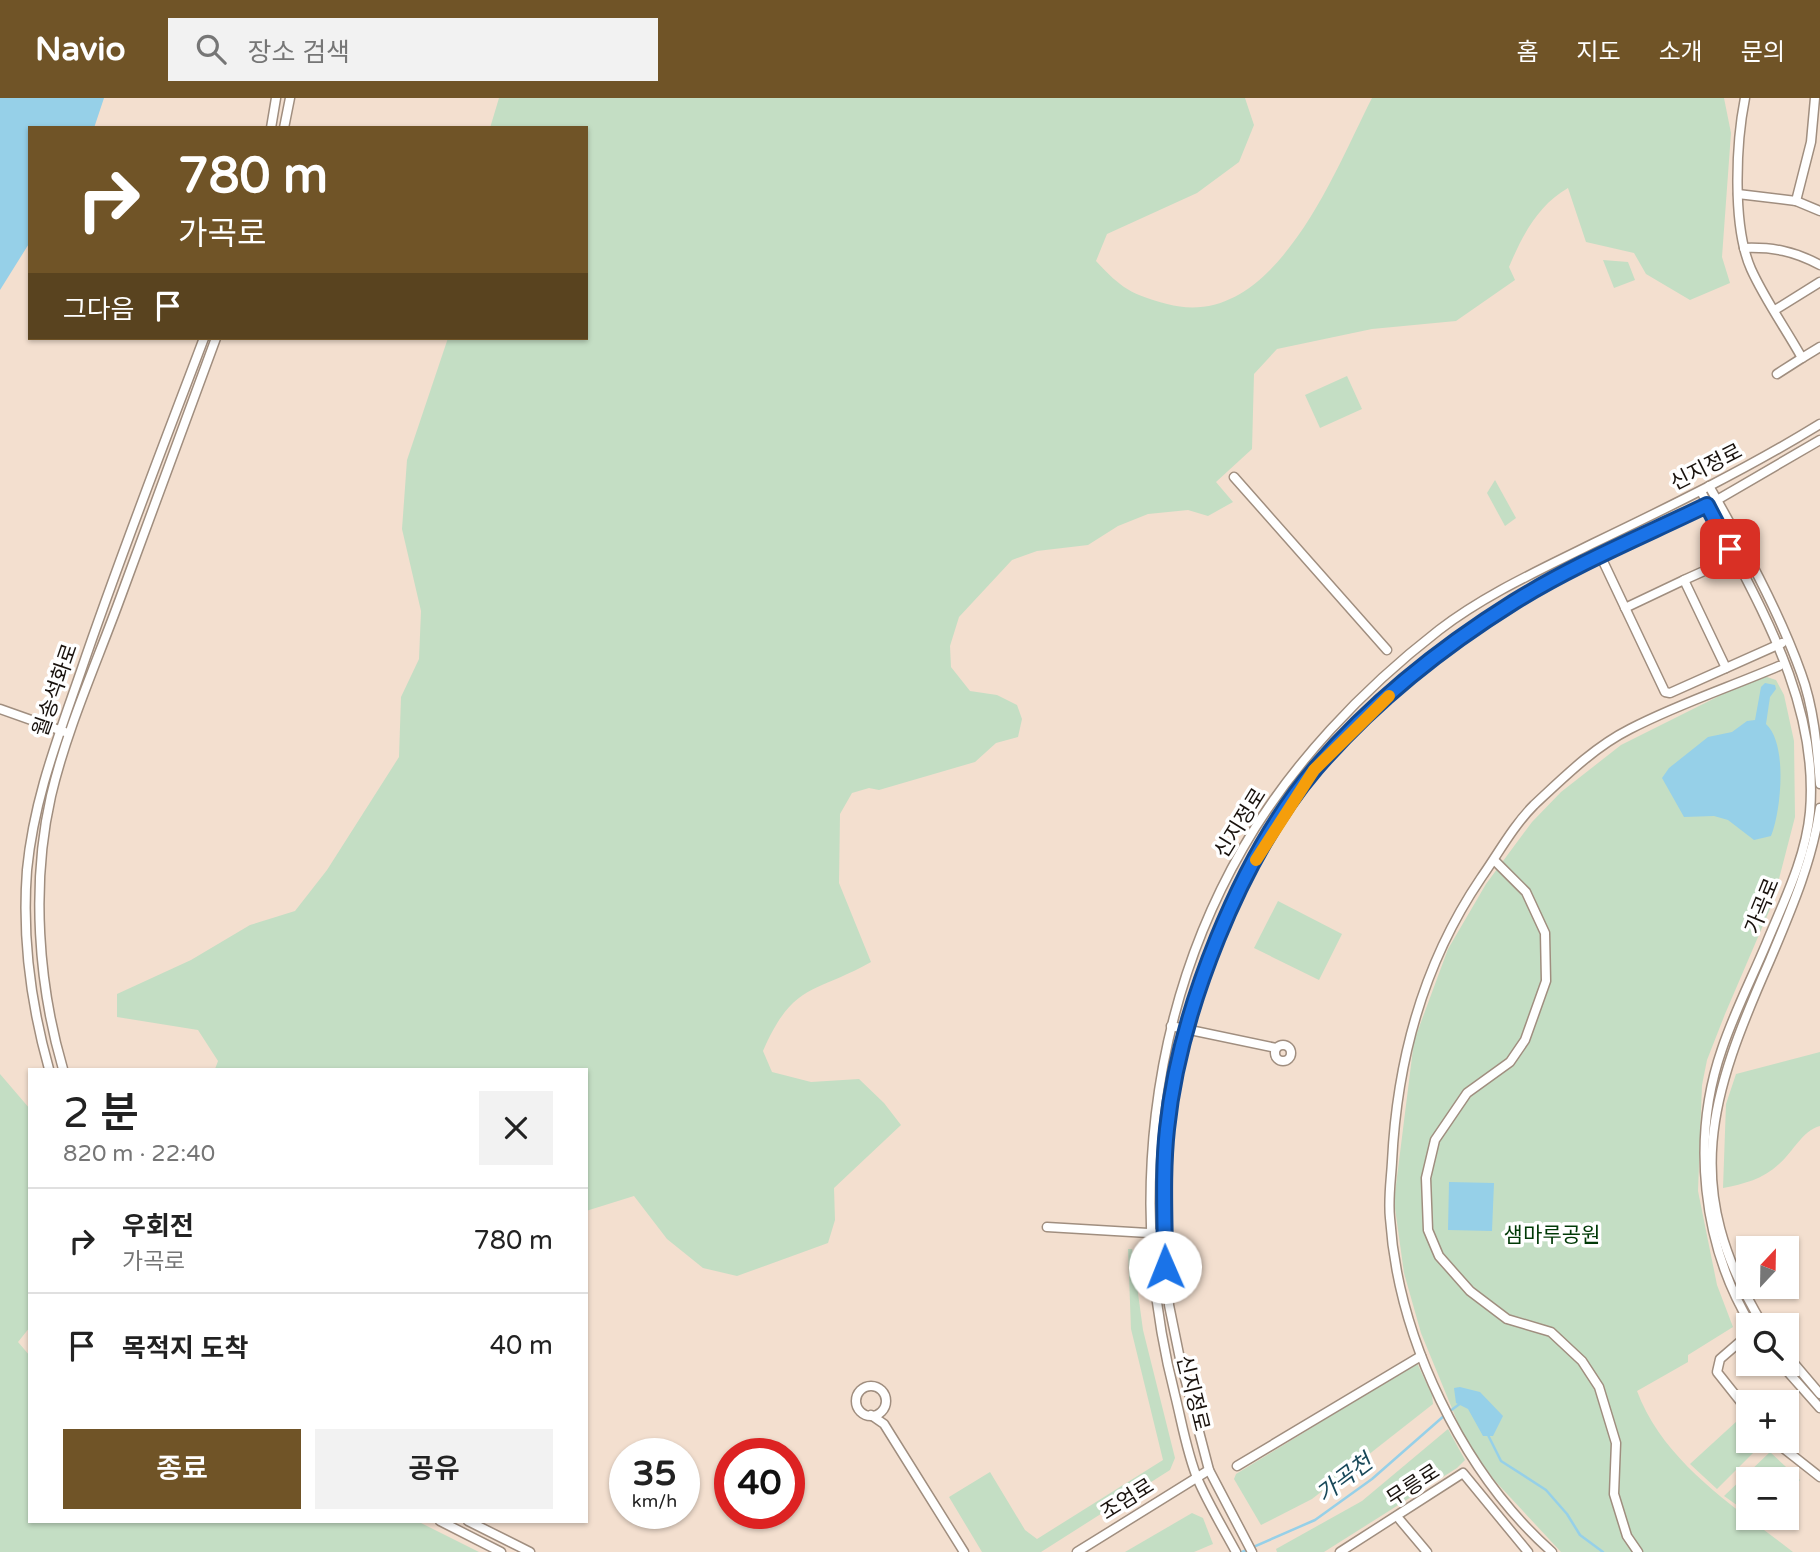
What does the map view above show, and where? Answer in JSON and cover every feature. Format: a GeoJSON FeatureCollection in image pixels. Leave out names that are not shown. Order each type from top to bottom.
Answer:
{"type":"FeatureCollection","features":[{"type":"Feature","properties":{"kind":"street"},"geometry":{"type":"LineString","coordinates":[[271,126],[276,98]]}},
{"type":"Feature","properties":{"kind":"street"},"geometry":{"type":"LineString","coordinates":[[284,126],[290,98]]}},
{"type":"Feature","properties":{"kind":"street"},"geometry":{"type":"LineString","coordinates":[[1745,98],[1738,132],[1738,194],[1744,248],[1751,269],[1801,358]]}},
{"type":"Feature","properties":{"kind":"street"},"geometry":{"type":"LineString","coordinates":[[1796,201],[1815,143],[1815,98]]}},
{"type":"Feature","properties":{"kind":"street"},"geometry":{"type":"LineString","coordinates":[[1738,194],[1796,201],[1820,211]]}},
{"type":"Feature","properties":{"kind":"street"},"geometry":{"type":"LineString","coordinates":[[1744,248],[1772,247],[1798,253],[1820,265]]}},
{"type":"Feature","properties":{"kind":"street"},"geometry":{"type":"LineString","coordinates":[[1775,310],[1820,282]]}},
{"type":"Feature","properties":{"kind":"street","name":"월송석화로"},"geometry":{"type":"LineString","coordinates":[[49,1068],[38,1030],[30,973],[27,870],[39,792],[105,599],[203,340]]}},
{"type":"Feature","properties":{"kind":"street","name":"월송석화로"},"geometry":{"type":"LineString","coordinates":[[63,1068],[45,975],[41,883],[51,796],[71,734],[215,340]]}},
{"type":"Feature","properties":{"kind":"street"},"geometry":{"type":"LineString","coordinates":[[1777,374],[1820,347]]}},
{"type":"Feature","properties":{"kind":"street","name":"신지정로"},"geometry":{"type":"LineString","coordinates":[[1236,1552],[1197,1477],[1161,1336],[1150,1234],[1153,1122],[1171,1026],[1212,911],[1243,847],[1292,777],[1349,711],[1439,630],[1489,596],[1705,489],[1820,424]]}},
{"type":"Feature","properties":{"kind":"street","name":"신지정로"},"geometry":{"type":"LineString","coordinates":[[1252,1552],[1209,1470],[1169,1305],[1165,1234],[1166,1132],[1187,1031],[1210,961],[1243,884],[1289,806],[1314,770],[1361,721],[1437,656],[1517,600],[1717,500],[1820,440]]}},
{"type":"Feature","properties":{"kind":"street"},"geometry":{"type":"LineString","coordinates":[[1234,477],[1387,650]]}},
{"type":"Feature","properties":{"kind":"street"},"geometry":{"type":"LineString","coordinates":[[1705,489],[1717,500],[1788,640],[1802,675],[1811,711],[1820,784]]}},
{"type":"Feature","properties":{"kind":"street","name":"가곡로"},"geometry":{"type":"LineString","coordinates":[[1705,489],[1707,505],[1778,644],[1804,724],[1810,811],[1787,895],[1709,1101],[1705,1175],[1723,1266],[1733,1294],[1744,1313]]}},
{"type":"Feature","properties":{"kind":"street"},"geometry":{"type":"LineString","coordinates":[[1601,557],[1665,692],[1670,693],[1788,640]]}},
{"type":"Feature","properties":{"kind":"street"},"geometry":{"type":"LineString","coordinates":[[1625,607],[1704,571]]}},
{"type":"Feature","properties":{"kind":"street"},"geometry":{"type":"LineString","coordinates":[[1684,580],[1726,668]]}},
{"type":"Feature","properties":{"kind":"street"},"geometry":{"type":"LineString","coordinates":[[1552,1552],[1499,1495],[1441,1405],[1421,1356],[1397,1264],[1390,1217],[1393,1139],[1401,1071],[1413,1025],[1451,923],[1532,807],[1592,754],[1628,730],[1779,666]]}},
{"type":"Feature","properties":{"kind":"street"},"geometry":{"type":"LineString","coordinates":[[0,709],[71,734]]}},
{"type":"Feature","properties":{"kind":"street","name":"가곡로"},"geometry":{"type":"LineString","coordinates":[[1757,1313],[1733,1266],[1711,1180],[1712,1131],[1736,1025],[1794,904],[1812,850],[1820,808]]}},
{"type":"Feature","properties":{"kind":"street"},"geometry":{"type":"LineString","coordinates":[[1494,860],[1527,892],[1545,933],[1546,981],[1535,1018],[1518,1051],[1510,1062],[1467,1093],[1435,1140],[1426,1178],[1428,1230],[1439,1256],[1470,1291],[1507,1319],[1551,1332],[1582,1361],[1600,1387],[1616,1443],[1614,1494],[1627,1536],[1639,1552]]}},
{"type":"Feature","properties":{"kind":"street"},"geometry":{"type":"LineString","coordinates":[[1171,1026],[1276,1048]]}},
{"type":"Feature","properties":{"kind":"street"},"geometry":{"type":"LineString","coordinates":[[1047,1227],[1165,1234]]}},
{"type":"Feature","properties":{"kind":"street"},"geometry":{"type":"LineString","coordinates":[[1736,1345],[1720,1359],[1717,1372],[1736,1396]]}},
{"type":"Feature","properties":{"kind":"street"},"geometry":{"type":"LineString","coordinates":[[1237,1466],[1421,1356]]}},
{"type":"Feature","properties":{"kind":"street"},"geometry":{"type":"LineString","coordinates":[[1799,1369],[1820,1394]]}},
{"type":"Feature","properties":{"kind":"street"},"geometry":{"type":"LineString","coordinates":[[1792,1376],[1820,1408]]}},
{"type":"Feature","properties":{"kind":"street"},"geometry":{"type":"LineString","coordinates":[[884,1424],[886,1398],[881,1390],[872,1386],[863,1389],[857,1396],[858,1405],[863,1412],[884,1424],[964,1552]]}},
{"type":"Feature","properties":{"kind":"street"},"geometry":{"type":"LineString","coordinates":[[871,1415],[884,1408]]}},
{"type":"Feature","properties":{"kind":"street"},"geometry":{"type":"LineString","coordinates":[[1789,1453],[1820,1478]]}},
{"type":"Feature","properties":{"kind":"street","name":"조엄로"},"geometry":{"type":"LineString","coordinates":[[1077,1552],[1209,1470]]}},
{"type":"Feature","properties":{"kind":"street","name":"무릉로"},"geometry":{"type":"LineString","coordinates":[[1340,1552],[1463,1473],[1528,1552]]}},
{"type":"Feature","properties":{"kind":"street"},"geometry":{"type":"LineString","coordinates":[[1399,1520],[1427,1552]]}},
{"type":"Feature","properties":{"kind":"street"},"geometry":{"type":"LineString","coordinates":[[444,1523],[501,1552]]}},
{"type":"Feature","properties":{"kind":"street"},"geometry":{"type":"LineString","coordinates":[[472,1523],[530,1552]]}},
{"type":"Feature","properties":{"kind":"street"},"geometry":{"type":"LineString","coordinates":[[1512,1552],[1520,1544]]}},
{"type":"Feature","properties":{"kind":"green space"},"geometry":{"type":"Polygon","coordinates":[[[499,98],[1245,98],[1254,125],[1239,162],[1197,193],[1107,234],[1096,261],[1120,284],[1144,297],[1167,304],[1205,307],[1239,294],[1269,271],[1295,240],[1319,203],[1372,98],[1724,98],[1731,133],[1722,257],[1730,283],[1690,300],[1646,274],[1634,253],[1586,242],[1568,188],[1548,203],[1525,233],[1509,267],[1515,280],[1456,321],[1372,329],[1277,349],[1254,374],[1252,449],[1216,482],[1233,502],[1208,516],[1188,510],[1148,514],[1118,526],[1088,545],[1037,551],[1012,560],[959,617],[950,646],[951,667],[970,691],[997,695],[1017,705],[1022,719],[1018,737],[996,743],[975,762],[879,790],[869,788],[852,793],[840,814],[839,883],[871,962],[795,1001],[774,1029],[763,1051],[772,1072],[811,1082],[859,1079],[884,1103],[901,1125],[834,1188],[835,1220],[828,1243],[737,1276],[703,1268],[667,1239],[634,1196],[588,1210],[588,1068],[215,1068],[218,1061],[198,1030],[117,1017],[117,994],[191,960],[250,925],[295,911],[327,870],[399,757],[401,697],[419,659],[421,611],[402,529],[407,460],[447,340],[588,340],[588,126],[491,126],[499,98]]]}},
{"type":"Feature","properties":{"kind":"green space"},"geometry":{"type":"Polygon","coordinates":[[[1603,260],[1628,262],[1635,280],[1614,288],[1603,260]]]}},
{"type":"Feature","properties":{"kind":"green space"},"geometry":{"type":"Polygon","coordinates":[[[1347,376],[1362,409],[1320,428],[1305,395],[1347,376]]]}},
{"type":"Feature","properties":{"kind":"green space"},"geometry":{"type":"Polygon","coordinates":[[[1495,480],[1516,518],[1505,526],[1487,493],[1495,480]]]}},
{"type":"Feature","properties":{"kind":"green space","name":"샘마루공원"},"geometry":{"type":"Polygon","coordinates":[[[1761,675],[1776,680],[1784,695],[1794,741],[1795,817],[1773,902],[1707,1060],[1702,1085],[1698,1191],[1717,1285],[1733,1327],[1688,1355],[1688,1362],[1637,1391],[1664,1440],[1703,1481],[1736,1508],[1736,1530],[1764,1530],[1793,1552],[1561,1552],[1495,1481],[1465,1440],[1421,1333],[1404,1273],[1394,1201],[1414,1041],[1448,949],[1486,884],[1532,822],[1561,792],[1621,745],[1761,675]]]}},
{"type":"Feature","properties":{"kind":"green space"},"geometry":{"type":"Polygon","coordinates":[[[1278,901],[1342,934],[1319,980],[1254,948],[1278,901]]]}},
{"type":"Feature","properties":{"kind":"green space"},"geometry":{"type":"Polygon","coordinates":[[[1820,1052],[1820,1126],[1808,1132],[1784,1159],[1766,1174],[1746,1183],[1723,1188],[1726,1104],[1736,1074],[1820,1052]]]}},
{"type":"Feature","properties":{"kind":"green space"},"geometry":{"type":"Polygon","coordinates":[[[0,1074],[28,1107],[28,1330],[18,1342],[28,1354],[28,1523],[421,1523],[479,1552],[0,1552],[0,1074]]]}},
{"type":"Feature","properties":{"kind":"green space"},"geometry":{"type":"Polygon","coordinates":[[[1128,1249],[1132,1249],[1143,1330],[1175,1458],[1170,1470],[1041,1552],[982,1552],[949,1497],[990,1472],[1025,1530],[1037,1539],[1163,1460],[1131,1329],[1128,1249]]]}},
{"type":"Feature","properties":{"kind":"green space"},"geometry":{"type":"Polygon","coordinates":[[[1417,1363],[1432,1395],[1433,1404],[1312,1499],[1261,1525],[1234,1479],[1236,1474],[1417,1363]]]}},
{"type":"Feature","properties":{"kind":"green space"},"geometry":{"type":"Polygon","coordinates":[[[1736,1422],[1736,1453],[1753,1453],[1736,1467],[1717,1489],[1690,1464],[1736,1422]]]}},
{"type":"Feature","properties":{"kind":"green space"},"geometry":{"type":"Polygon","coordinates":[[[1448,1429],[1465,1460],[1457,1468],[1324,1552],[1277,1552],[1276,1549],[1362,1501],[1448,1429]]]}},
{"type":"Feature","properties":{"kind":"green space"},"geometry":{"type":"Polygon","coordinates":[[[1771,1453],[1786,1467],[1754,1467],[1771,1453]]]}},
{"type":"Feature","properties":{"kind":"green space"},"geometry":{"type":"Polygon","coordinates":[[[1736,1485],[1736,1504],[1724,1496],[1736,1485]]]}},
{"type":"Feature","properties":{"kind":"green space"},"geometry":{"type":"Polygon","coordinates":[[[1192,1513],[1203,1518],[1213,1544],[1194,1552],[1125,1552],[1192,1513]]]}},
{"type":"Feature","properties":{"kind":"water"},"geometry":{"type":"Polygon","coordinates":[[[0,98],[104,98],[95,126],[28,126],[28,245],[0,290],[0,98]]]}},
{"type":"Feature","properties":{"kind":"water"},"geometry":{"type":"Polygon","coordinates":[[[1765,683],[1775,685],[1776,689],[1770,697],[1766,724],[1777,746],[1780,795],[1771,836],[1754,840],[1728,820],[1714,816],[1684,817],[1662,778],[1669,768],[1708,737],[1732,732],[1747,721],[1755,720],[1761,687],[1765,683]]]}},
{"type":"Feature","properties":{"kind":"water"},"geometry":{"type":"Polygon","coordinates":[[[1449,1182],[1494,1183],[1492,1231],[1448,1230],[1449,1182]]]}},
{"type":"Feature","properties":{"kind":"water"},"geometry":{"type":"Polygon","coordinates":[[[1454,1388],[1480,1392],[1503,1416],[1493,1436],[1483,1436],[1468,1409],[1456,1403],[1454,1388]]]}},
{"type":"Feature","properties":{"kind":"waterway"},"geometry":{"type":"LineString","coordinates":[[1450,1411],[1461,1403]]}},
{"type":"Feature","properties":{"kind":"waterway","name":"가곡천"},"geometry":{"type":"LineString","coordinates":[[1242,1552],[1315,1520],[1372,1479],[1445,1415]]}},
{"type":"Feature","properties":{"kind":"waterway"},"geometry":{"type":"LineString","coordinates":[[1488,1435],[1501,1461],[1546,1490],[1567,1514],[1580,1535],[1603,1552]]}},
{"type":"Feature","properties":{"kind":"slow traffic"},"geometry":{"type":"LineString","coordinates":[[1256,860],[1314,770],[1389,696]]}},
{"type":"Feature","properties":{"kind":"route"},"geometry":{"type":"LineString","coordinates":[[1165,1267],[1163,1192],[1166,1132],[1175,1077],[1193,1010],[1219,936],[1243,884],[1289,806],[1314,770],[1384,700],[1437,656],[1517,600],[1707,505],[1730,549]]}}]}
